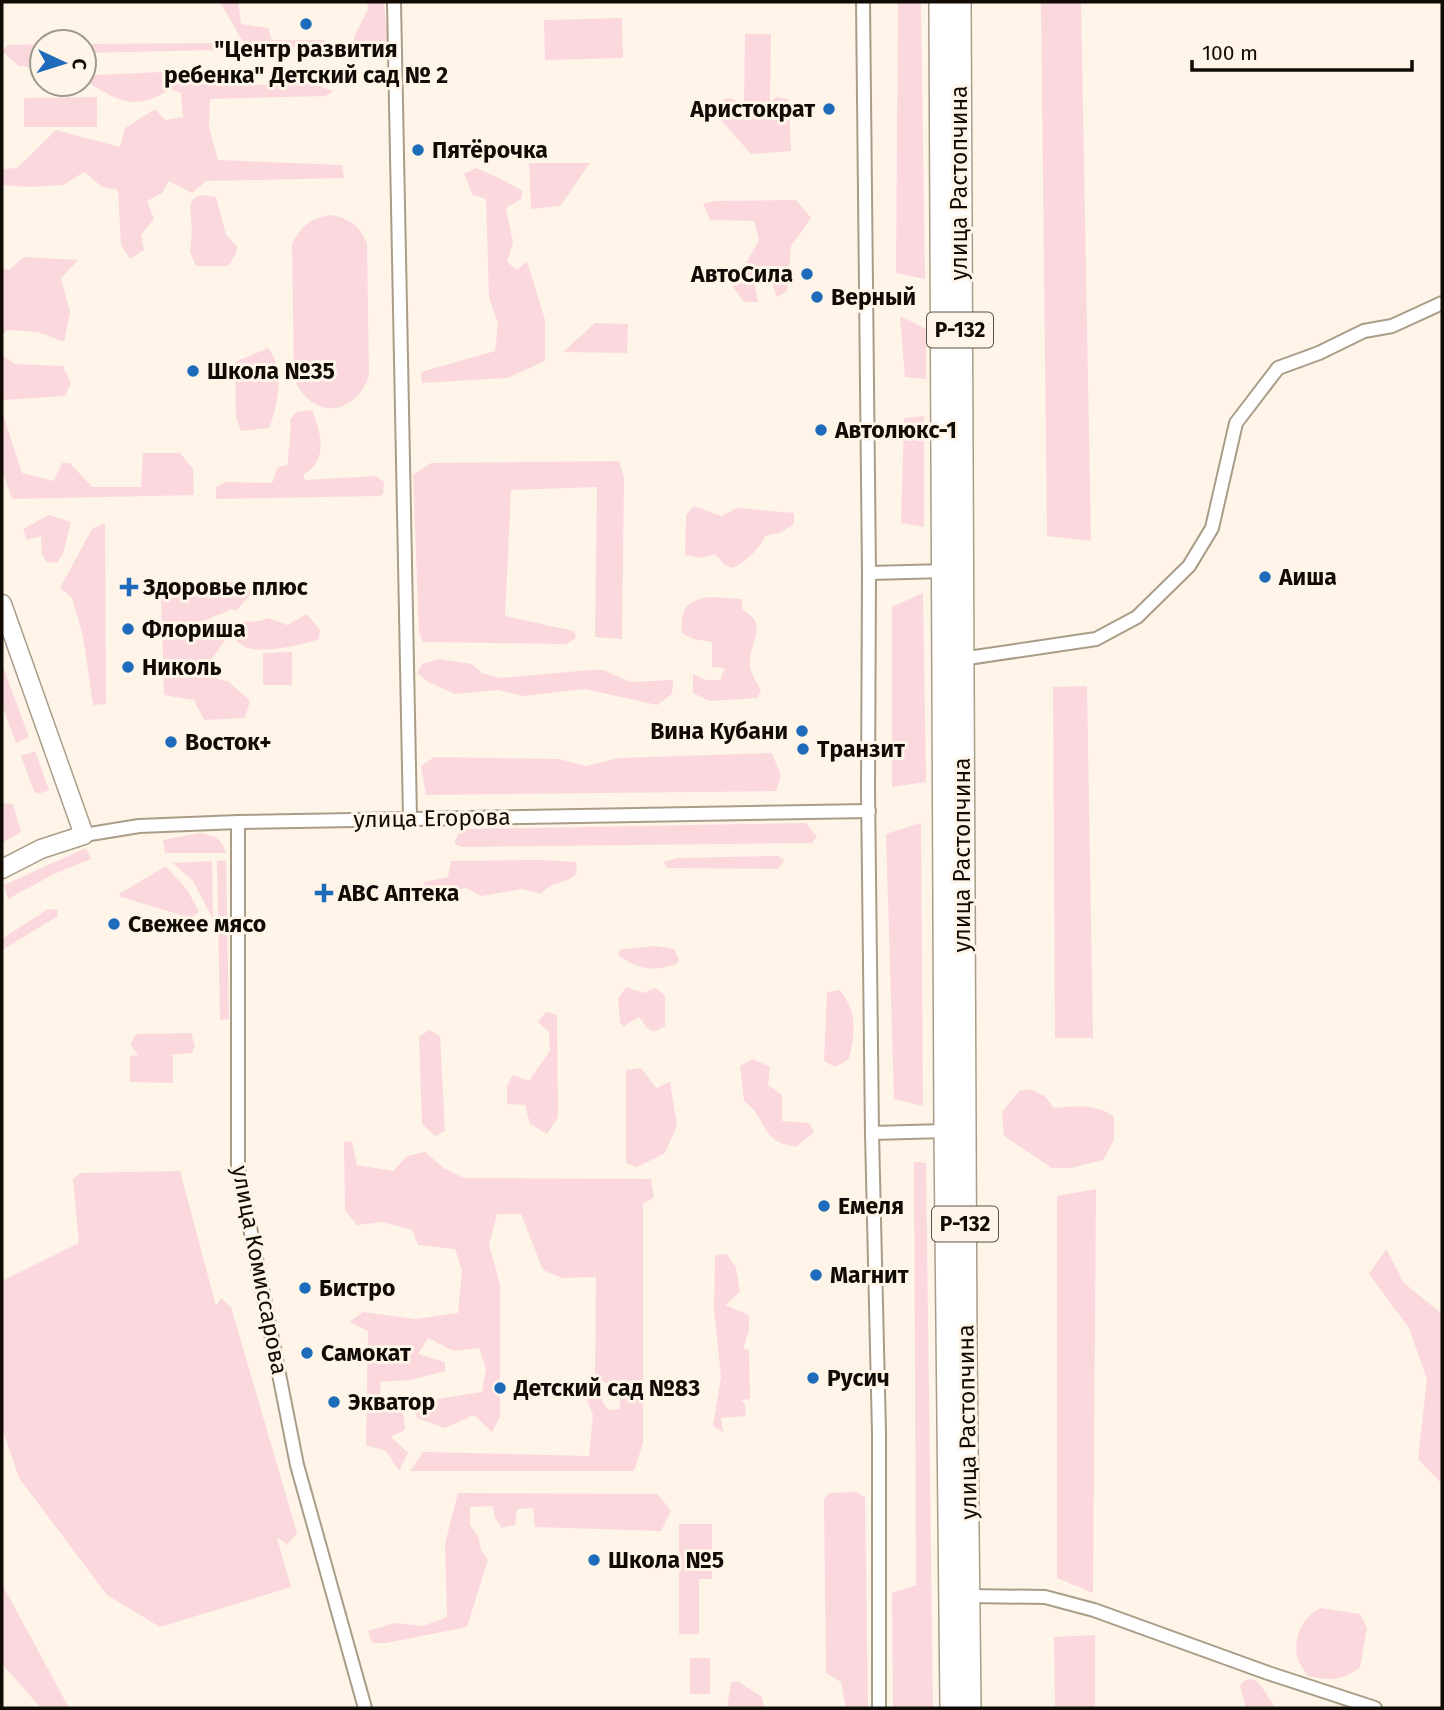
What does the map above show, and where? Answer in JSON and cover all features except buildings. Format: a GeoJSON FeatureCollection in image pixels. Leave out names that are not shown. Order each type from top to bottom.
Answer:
{"type":"FeatureCollection","features":[{"type":"Feature","properties":{"kind":"highway","name":"улица Растопчина"},"geometry":{"type":"LineString","coordinates":[[941,2],[946,1131],[952,1708]]}},
{"type":"Feature","properties":{"kind":"highway","name":"улица Растопчина"},"geometry":{"type":"LineString","coordinates":[[959,2],[965,1353],[970,1708]]}},
{"type":"Feature","properties":{"kind":"main road"},"geometry":{"type":"LineString","coordinates":[[2,604],[84,835]]}},
{"type":"Feature","properties":{"kind":"main road","name":"улица Егорова"},"geometry":{"type":"LineString","coordinates":[[2,869],[41,849],[84,835]]}},
{"type":"Feature","properties":{"kind":"street"},"geometry":{"type":"LineString","coordinates":[[394,2],[410,818]]}},
{"type":"Feature","properties":{"kind":"street"},"geometry":{"type":"LineString","coordinates":[[863,2],[872,1133],[879,1433],[879,1708]]}},
{"type":"Feature","properties":{"kind":"street"},"geometry":{"type":"LineString","coordinates":[[961,659],[1096,639],[1137,617],[1189,566],[1212,528],[1236,423],[1279,368],[1319,353],[1364,331],[1392,326],[1442,303]]}},
{"type":"Feature","properties":{"kind":"street"},"geometry":{"type":"LineString","coordinates":[[869,573],[944,570]]}},
{"type":"Feature","properties":{"kind":"street","name":"улица Егорова"},"geometry":{"type":"LineString","coordinates":[[84,835],[139,826],[238,822],[869,811]]}},
{"type":"Feature","properties":{"kind":"street","name":"улица Комиссарова"},"geometry":{"type":"LineString","coordinates":[[238,822],[238,1167],[298,1465],[365,1708]]}},
{"type":"Feature","properties":{"kind":"street"},"geometry":{"type":"LineString","coordinates":[[872,1133],[946,1131]]}},
{"type":"Feature","properties":{"kind":"street"},"geometry":{"type":"LineString","coordinates":[[969,1596],[1045,1597],[1094,1610],[1268,1673],[1375,1708]]}},
{"type":"Feature","properties":{"kind":"shaded area"},"geometry":{"type":"Polygon","coordinates":[[[220,2],[238,2],[241,24],[268,28],[272,40],[324,40],[339,48],[246,47],[220,2]]]}},
{"type":"Feature","properties":{"kind":"shaded area"},"geometry":{"type":"Polygon","coordinates":[[[367,2],[384,2],[389,52],[357,56],[354,37],[368,9],[367,2]]]}},
{"type":"Feature","properties":{"kind":"shaded area"},"geometry":{"type":"Polygon","coordinates":[[[898,2],[921,2],[925,279],[896,273],[898,2]]]}},
{"type":"Feature","properties":{"kind":"shaded area"},"geometry":{"type":"Polygon","coordinates":[[[1041,2],[1081,2],[1091,541],[1047,536],[1041,2]]]}},
{"type":"Feature","properties":{"kind":"shaded area"},"geometry":{"type":"Polygon","coordinates":[[[622,18],[623,58],[545,60],[544,20],[622,18]]]}},
{"type":"Feature","properties":{"kind":"shaded area"},"geometry":{"type":"Polygon","coordinates":[[[745,34],[771,34],[770,102],[776,97],[789,99],[791,151],[751,154],[712,110],[726,98],[744,105],[745,34]]]}},
{"type":"Feature","properties":{"kind":"shaded area"},"geometry":{"type":"Polygon","coordinates":[[[215,43],[218,50],[98,53],[98,44],[215,43]]]}},
{"type":"Feature","properties":{"kind":"shaded area"},"geometry":{"type":"Polygon","coordinates":[[[28,44],[28,67],[19,66],[2,51],[8,45],[28,44]]]}},
{"type":"Feature","properties":{"kind":"shaded area"},"geometry":{"type":"Polygon","coordinates":[[[294,69],[309,82],[333,91],[326,96],[210,99],[209,127],[218,160],[342,165],[344,178],[206,181],[192,193],[169,181],[162,193],[147,201],[154,219],[141,235],[144,250],[130,259],[121,245],[118,190],[102,187],[84,172],[63,185],[2,185],[2,169],[17,168],[56,130],[120,147],[125,128],[155,109],[165,120],[183,117],[181,93],[170,89],[146,101],[135,102],[98,88],[98,75],[207,70],[208,84],[274,85],[294,69]]]}},
{"type":"Feature","properties":{"kind":"shaded area"},"geometry":{"type":"Polygon","coordinates":[[[24,98],[97,98],[97,127],[24,127],[24,98]]]}},
{"type":"Feature","properties":{"kind":"shaded area"},"geometry":{"type":"Polygon","coordinates":[[[529,163],[590,163],[560,206],[531,209],[529,163]]]}},
{"type":"Feature","properties":{"kind":"shaded area"},"geometry":{"type":"Polygon","coordinates":[[[476,168],[523,191],[521,199],[506,208],[513,243],[507,262],[517,270],[527,261],[545,320],[545,361],[507,378],[422,383],[421,372],[495,351],[498,324],[489,297],[486,199],[473,195],[464,174],[476,168]]]}},
{"type":"Feature","properties":{"kind":"shaded area"},"geometry":{"type":"Polygon","coordinates":[[[201,195],[216,197],[226,235],[237,246],[236,254],[228,266],[196,266],[190,252],[190,205],[194,198],[201,195]]]}},
{"type":"Feature","properties":{"kind":"shaded area"},"geometry":{"type":"Polygon","coordinates":[[[796,200],[811,218],[791,246],[787,291],[777,297],[770,277],[754,283],[758,302],[744,302],[733,287],[759,240],[754,221],[710,220],[703,204],[715,201],[796,200]]]}},
{"type":"Feature","properties":{"kind":"shaded area"},"geometry":{"type":"Polygon","coordinates":[[[330,215],[353,223],[367,243],[369,376],[353,400],[332,408],[310,401],[294,378],[292,244],[307,224],[330,215]]]}},
{"type":"Feature","properties":{"kind":"shaded area"},"geometry":{"type":"Polygon","coordinates":[[[24,257],[78,260],[61,278],[70,312],[64,342],[38,332],[7,330],[2,335],[2,268],[9,270],[24,257]]]}},
{"type":"Feature","properties":{"kind":"shaded area"},"geometry":{"type":"Polygon","coordinates":[[[900,316],[926,329],[926,379],[905,377],[900,316]]]}},
{"type":"Feature","properties":{"kind":"shaded area"},"geometry":{"type":"Polygon","coordinates":[[[595,323],[628,324],[627,353],[563,352],[595,323]]]}},
{"type":"Feature","properties":{"kind":"shaded area"},"geometry":{"type":"Polygon","coordinates":[[[268,348],[274,357],[279,377],[272,419],[269,428],[241,431],[236,417],[235,362],[268,348]]]}},
{"type":"Feature","properties":{"kind":"shaded area"},"geometry":{"type":"Polygon","coordinates":[[[2,355],[15,364],[63,366],[71,383],[65,396],[2,400],[2,355]]]}},
{"type":"Feature","properties":{"kind":"shaded area"},"geometry":{"type":"Polygon","coordinates":[[[312,410],[321,446],[317,462],[303,475],[305,480],[376,476],[384,482],[383,494],[216,499],[216,487],[225,482],[272,483],[277,468],[288,464],[290,420],[296,412],[312,410]]]}},
{"type":"Feature","properties":{"kind":"shaded area"},"geometry":{"type":"Polygon","coordinates":[[[2,411],[22,473],[54,481],[62,463],[70,463],[92,487],[141,487],[143,453],[180,453],[193,469],[194,495],[12,499],[2,471],[2,411]]]}},
{"type":"Feature","properties":{"kind":"shaded area"},"geometry":{"type":"Polygon","coordinates":[[[924,416],[924,527],[901,523],[904,418],[924,416]]]}},
{"type":"Feature","properties":{"kind":"shaded area"},"geometry":{"type":"Polygon","coordinates":[[[619,461],[624,478],[622,639],[595,637],[597,487],[511,490],[505,616],[574,631],[576,638],[566,644],[423,642],[419,633],[413,475],[431,463],[619,461]]]}},
{"type":"Feature","properties":{"kind":"shaded area"},"geometry":{"type":"Polygon","coordinates":[[[694,506],[721,516],[737,508],[794,513],[794,524],[780,533],[765,536],[752,554],[733,568],[725,565],[715,554],[702,558],[685,555],[686,515],[694,506]]]}},
{"type":"Feature","properties":{"kind":"shaded area"},"geometry":{"type":"Polygon","coordinates":[[[49,515],[71,522],[63,554],[57,563],[47,562],[42,555],[41,536],[27,540],[23,529],[49,515]]]}},
{"type":"Feature","properties":{"kind":"shaded area"},"geometry":{"type":"Polygon","coordinates":[[[105,523],[106,704],[93,705],[83,636],[72,598],[60,588],[92,529],[105,523]]]}},
{"type":"Feature","properties":{"kind":"shaded area"},"geometry":{"type":"Polygon","coordinates":[[[245,582],[251,594],[236,611],[232,609],[204,621],[225,640],[201,675],[229,682],[250,701],[245,718],[204,720],[194,700],[164,695],[161,593],[179,583],[245,582]]]}},
{"type":"Feature","properties":{"kind":"shaded area"},"geometry":{"type":"Polygon","coordinates":[[[923,593],[926,782],[892,787],[892,607],[923,593]]]}},
{"type":"Feature","properties":{"kind":"shaded area"},"geometry":{"type":"Polygon","coordinates":[[[712,597],[742,599],[742,610],[755,621],[757,628],[750,664],[761,690],[757,698],[709,701],[693,693],[693,674],[706,680],[720,680],[725,668],[712,667],[712,642],[693,639],[682,633],[682,617],[687,606],[697,600],[712,597]]]}},
{"type":"Feature","properties":{"kind":"shaded area"},"geometry":{"type":"Polygon","coordinates":[[[307,614],[320,630],[319,639],[261,650],[241,645],[231,635],[231,625],[236,623],[269,618],[287,625],[307,614]]]}},
{"type":"Feature","properties":{"kind":"shaded area"},"geometry":{"type":"Polygon","coordinates":[[[292,652],[292,685],[263,685],[263,653],[292,652]]]}},
{"type":"Feature","properties":{"kind":"shaded area"},"geometry":{"type":"Polygon","coordinates":[[[438,659],[472,664],[482,673],[500,678],[603,670],[630,682],[673,680],[672,694],[657,705],[585,689],[523,696],[498,690],[455,694],[428,682],[417,673],[422,664],[438,659]]]}},
{"type":"Feature","properties":{"kind":"shaded area"},"geometry":{"type":"Polygon","coordinates":[[[2,664],[29,737],[16,743],[2,705],[2,664]]]}},
{"type":"Feature","properties":{"kind":"shaded area"},"geometry":{"type":"Polygon","coordinates":[[[1087,686],[1093,1038],[1055,1038],[1053,687],[1087,686]]]}},
{"type":"Feature","properties":{"kind":"shaded area"},"geometry":{"type":"Polygon","coordinates":[[[35,751],[49,790],[38,794],[34,791],[21,756],[35,751]]]}},
{"type":"Feature","properties":{"kind":"shaded area"},"geometry":{"type":"Polygon","coordinates":[[[772,753],[781,776],[776,791],[426,795],[421,766],[434,757],[559,759],[586,766],[619,758],[772,753]]]}},
{"type":"Feature","properties":{"kind":"shaded area"},"geometry":{"type":"Polygon","coordinates":[[[2,803],[13,804],[21,832],[2,843],[2,803]]]}},
{"type":"Feature","properties":{"kind":"shaded area"},"geometry":{"type":"Polygon","coordinates":[[[806,823],[817,837],[812,843],[461,847],[454,843],[461,829],[806,823]]]}},
{"type":"Feature","properties":{"kind":"shaded area"},"geometry":{"type":"Polygon","coordinates":[[[921,823],[923,1106],[894,1099],[886,834],[921,823]]]}},
{"type":"Feature","properties":{"kind":"shaded area"},"geometry":{"type":"Polygon","coordinates":[[[200,833],[217,838],[226,853],[165,853],[163,840],[200,833]]]}},
{"type":"Feature","properties":{"kind":"shaded area"},"geometry":{"type":"Polygon","coordinates":[[[86,848],[91,859],[54,874],[8,899],[4,885],[86,848]]]}},
{"type":"Feature","properties":{"kind":"shaded area"},"geometry":{"type":"Polygon","coordinates":[[[778,856],[784,860],[778,869],[667,868],[664,862],[677,858],[778,856]]]}},
{"type":"Feature","properties":{"kind":"shaded area"},"geometry":{"type":"Polygon","coordinates":[[[226,860],[229,1019],[220,1020],[217,861],[226,860]]]}},
{"type":"Feature","properties":{"kind":"shaded area"},"geometry":{"type":"Polygon","coordinates":[[[212,861],[213,919],[193,881],[173,863],[212,861]]]}},
{"type":"Feature","properties":{"kind":"shaded area"},"geometry":{"type":"Polygon","coordinates":[[[451,861],[576,862],[577,873],[541,894],[523,889],[481,896],[466,888],[428,899],[421,892],[424,882],[448,877],[451,861]]]}},
{"type":"Feature","properties":{"kind":"shaded area"},"geometry":{"type":"Polygon","coordinates":[[[166,866],[188,891],[199,912],[191,918],[121,897],[119,894],[166,866]]]}},
{"type":"Feature","properties":{"kind":"shaded area"},"geometry":{"type":"Polygon","coordinates":[[[48,909],[57,910],[58,916],[2,950],[2,939],[48,909]]]}},
{"type":"Feature","properties":{"kind":"shaded area"},"geometry":{"type":"Polygon","coordinates":[[[654,946],[674,949],[679,960],[675,965],[652,968],[640,967],[619,956],[619,950],[654,946]]]}},
{"type":"Feature","properties":{"kind":"shaded area"},"geometry":{"type":"Polygon","coordinates":[[[627,987],[643,993],[655,988],[665,995],[665,1026],[654,1032],[647,1028],[639,1017],[624,1026],[620,1023],[618,998],[627,987]]]}},
{"type":"Feature","properties":{"kind":"shaded area"},"geometry":{"type":"Polygon","coordinates":[[[840,990],[850,1007],[854,1031],[849,1059],[835,1067],[824,1061],[827,992],[840,990]]]}},
{"type":"Feature","properties":{"kind":"shaded area"},"geometry":{"type":"Polygon","coordinates":[[[546,1012],[557,1015],[558,1117],[547,1134],[530,1124],[525,1105],[507,1104],[507,1086],[513,1075],[529,1081],[550,1051],[549,1032],[538,1022],[546,1012]]]}},
{"type":"Feature","properties":{"kind":"shaded area"},"geometry":{"type":"Polygon","coordinates":[[[429,1030],[440,1036],[445,1131],[435,1136],[422,1124],[419,1037],[429,1030]]]}},
{"type":"Feature","properties":{"kind":"shaded area"},"geometry":{"type":"Polygon","coordinates":[[[191,1033],[195,1046],[192,1053],[169,1055],[173,1056],[173,1083],[130,1082],[130,1056],[139,1055],[130,1045],[136,1034],[191,1033]]]}},
{"type":"Feature","properties":{"kind":"shaded area"},"geometry":{"type":"Polygon","coordinates":[[[753,1059],[770,1067],[768,1085],[782,1095],[782,1121],[809,1123],[814,1132],[796,1147],[775,1140],[754,1110],[744,1101],[740,1066],[753,1059]]]}},
{"type":"Feature","properties":{"kind":"shaded area"},"geometry":{"type":"Polygon","coordinates":[[[641,1068],[656,1088],[670,1082],[677,1125],[665,1153],[637,1167],[626,1163],[626,1070],[641,1068]]]}},
{"type":"Feature","properties":{"kind":"shaded area"},"geometry":{"type":"Polygon","coordinates":[[[1030,1089],[1045,1096],[1054,1108],[1093,1107],[1114,1117],[1114,1140],[1103,1160],[1071,1168],[1052,1168],[1004,1136],[1002,1112],[1019,1091],[1030,1089]]]}},
{"type":"Feature","properties":{"kind":"shaded area"},"geometry":{"type":"Polygon","coordinates":[[[344,1141],[352,1142],[357,1165],[393,1171],[407,1156],[425,1152],[445,1169],[464,1178],[651,1179],[654,1197],[643,1204],[643,1443],[634,1471],[410,1471],[423,1452],[589,1456],[593,1415],[585,1396],[596,1390],[608,1410],[620,1409],[620,1387],[595,1379],[596,1277],[562,1278],[543,1270],[521,1214],[497,1214],[489,1245],[500,1284],[500,1417],[492,1432],[474,1415],[445,1428],[417,1418],[412,1403],[482,1392],[486,1369],[479,1348],[454,1351],[428,1338],[418,1354],[445,1362],[445,1371],[410,1380],[380,1382],[382,1407],[403,1410],[405,1430],[391,1437],[408,1453],[399,1471],[386,1451],[366,1445],[368,1331],[349,1322],[363,1312],[415,1319],[458,1313],[462,1271],[455,1249],[418,1245],[412,1230],[383,1222],[357,1225],[345,1210],[344,1141]]]}},
{"type":"Feature","properties":{"kind":"shaded area"},"geometry":{"type":"Polygon","coordinates":[[[914,1162],[926,1163],[933,1708],[893,1708],[892,1593],[916,1585],[914,1162]]]}},
{"type":"Feature","properties":{"kind":"shaded area"},"geometry":{"type":"Polygon","coordinates":[[[180,1171],[216,1306],[221,1298],[231,1307],[297,1533],[288,1544],[277,1538],[291,1587],[160,1627],[107,1595],[19,1478],[2,1428],[2,1281],[79,1243],[73,1179],[81,1173],[180,1171]]]}},
{"type":"Feature","properties":{"kind":"shaded area"},"geometry":{"type":"Polygon","coordinates":[[[1096,1189],[1093,1593],[1057,1578],[1057,1196],[1096,1189]]]}},
{"type":"Feature","properties":{"kind":"shaded area"},"geometry":{"type":"Polygon","coordinates":[[[1386,1249],[1404,1283],[1442,1314],[1442,1484],[1418,1459],[1427,1379],[1409,1328],[1369,1274],[1386,1249]]]}},
{"type":"Feature","properties":{"kind":"shaded area"},"geometry":{"type":"Polygon","coordinates":[[[727,1254],[736,1268],[740,1292],[725,1305],[749,1315],[749,1330],[743,1349],[749,1350],[750,1399],[741,1400],[745,1404],[746,1416],[721,1418],[723,1432],[713,1426],[721,1377],[714,1310],[715,1255],[727,1254]]]}},
{"type":"Feature","properties":{"kind":"shaded area"},"geometry":{"type":"Polygon","coordinates":[[[856,1492],[865,1497],[868,1708],[846,1708],[841,1682],[826,1673],[824,1500],[829,1493],[856,1492]]]}},
{"type":"Feature","properties":{"kind":"shaded area"},"geometry":{"type":"Polygon","coordinates":[[[458,1493],[658,1494],[671,1511],[661,1531],[535,1527],[533,1508],[517,1509],[515,1525],[502,1528],[495,1518],[493,1506],[470,1507],[470,1525],[488,1560],[467,1627],[386,1643],[372,1643],[368,1631],[395,1623],[423,1626],[447,1617],[445,1544],[458,1493]]]}},
{"type":"Feature","properties":{"kind":"shaded area"},"geometry":{"type":"Polygon","coordinates":[[[679,1524],[712,1524],[712,1579],[699,1579],[699,1634],[679,1634],[679,1524]]]}},
{"type":"Feature","properties":{"kind":"shaded area"},"geometry":{"type":"Polygon","coordinates":[[[2,1584],[69,1708],[41,1708],[2,1664],[2,1584]]]}},
{"type":"Feature","properties":{"kind":"shaded area"},"geometry":{"type":"Polygon","coordinates":[[[1320,1608],[1360,1614],[1367,1628],[1360,1668],[1341,1678],[1308,1676],[1298,1658],[1298,1634],[1309,1617],[1320,1608]]]}},
{"type":"Feature","properties":{"kind":"shaded area"},"geometry":{"type":"Polygon","coordinates":[[[1095,1635],[1095,1708],[1055,1708],[1054,1637],[1095,1635]]]}},
{"type":"Feature","properties":{"kind":"shaded area"},"geometry":{"type":"Polygon","coordinates":[[[690,1658],[710,1658],[710,1694],[690,1694],[690,1658]]]}},
{"type":"Feature","properties":{"kind":"shaded area"},"geometry":{"type":"Polygon","coordinates":[[[1252,1679],[1259,1683],[1276,1708],[1246,1708],[1240,1686],[1243,1681],[1252,1679]]]}},
{"type":"Feature","properties":{"kind":"shaded area"},"geometry":{"type":"Polygon","coordinates":[[[731,1682],[739,1682],[762,1697],[764,1708],[727,1708],[731,1682]]]}},
{"type":"Feature","properties":{"kind":"place","name":"\"Центр развития ребенка\" Детский сад № 2"},"geometry":{"type":"Point","coordinates":[306,24]}},
{"type":"Feature","properties":{"kind":"place","name":"Аристократ"},"geometry":{"type":"Point","coordinates":[829,109]}},
{"type":"Feature","properties":{"kind":"place","name":"Пятёрочка"},"geometry":{"type":"Point","coordinates":[418,150]}},
{"type":"Feature","properties":{"kind":"place","name":"АвтоСила"},"geometry":{"type":"Point","coordinates":[807,274]}},
{"type":"Feature","properties":{"kind":"place","name":"Верный"},"geometry":{"type":"Point","coordinates":[817,297]}},
{"type":"Feature","properties":{"kind":"place","name":"Школа №35"},"geometry":{"type":"Point","coordinates":[193,371]}},
{"type":"Feature","properties":{"kind":"place","name":"Автолюкс-1"},"geometry":{"type":"Point","coordinates":[821,430]}},
{"type":"Feature","properties":{"kind":"place","name":"Аиша"},"geometry":{"type":"Point","coordinates":[1265,577]}},
{"type":"Feature","properties":{"kind":"place","name":"Здоровье плюс"},"geometry":{"type":"Point","coordinates":[129,587]}},
{"type":"Feature","properties":{"kind":"place","name":"Флориша"},"geometry":{"type":"Point","coordinates":[128,629]}},
{"type":"Feature","properties":{"kind":"place","name":"Николь"},"geometry":{"type":"Point","coordinates":[128,667]}},
{"type":"Feature","properties":{"kind":"place","name":"Вина Кубани"},"geometry":{"type":"Point","coordinates":[802,731]}},
{"type":"Feature","properties":{"kind":"place","name":"Восток+"},"geometry":{"type":"Point","coordinates":[171,742]}},
{"type":"Feature","properties":{"kind":"place","name":"Транзит"},"geometry":{"type":"Point","coordinates":[803,749]}},
{"type":"Feature","properties":{"kind":"place","name":"ABC Аптека"},"geometry":{"type":"Point","coordinates":[324,893]}},
{"type":"Feature","properties":{"kind":"place","name":"Свежее мясо"},"geometry":{"type":"Point","coordinates":[114,924]}},
{"type":"Feature","properties":{"kind":"place","name":"Емеля"},"geometry":{"type":"Point","coordinates":[824,1206]}},
{"type":"Feature","properties":{"kind":"place","name":"Магнит"},"geometry":{"type":"Point","coordinates":[816,1275]}},
{"type":"Feature","properties":{"kind":"place","name":"Бистро"},"geometry":{"type":"Point","coordinates":[305,1288]}},
{"type":"Feature","properties":{"kind":"place","name":"Самокат"},"geometry":{"type":"Point","coordinates":[307,1353]}},
{"type":"Feature","properties":{"kind":"place","name":"Русич"},"geometry":{"type":"Point","coordinates":[813,1378]}},
{"type":"Feature","properties":{"kind":"place","name":"Детский сад №83"},"geometry":{"type":"Point","coordinates":[500,1388]}},
{"type":"Feature","properties":{"kind":"place","name":"Экватор"},"geometry":{"type":"Point","coordinates":[334,1402]}},
{"type":"Feature","properties":{"kind":"place","name":"Школа №5"},"geometry":{"type":"Point","coordinates":[594,1560]}}]}
